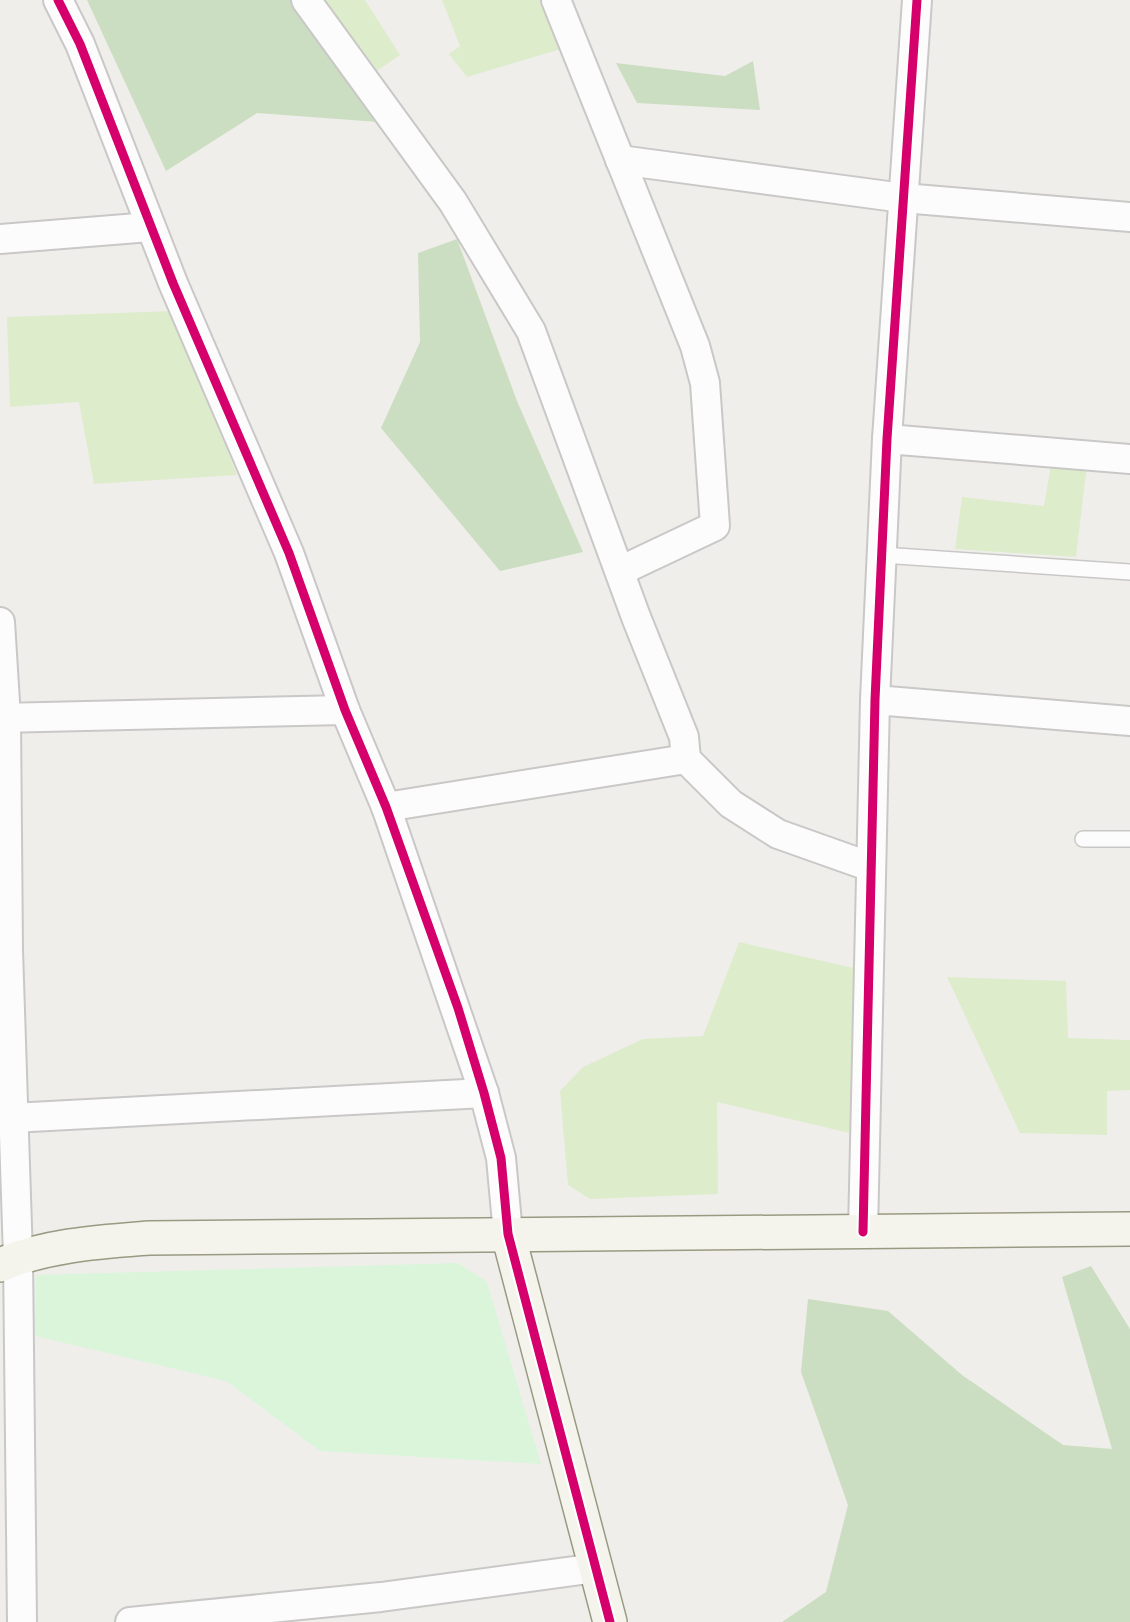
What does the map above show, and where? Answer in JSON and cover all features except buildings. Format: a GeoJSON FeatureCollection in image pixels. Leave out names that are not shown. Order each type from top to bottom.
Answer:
{"type":"FeatureCollection","features":[{"type":"Feature","properties":{"kind":"street"},"geometry":{"type":"LineString","coordinates":[[58,0],[80,44],[150,227],[289,553],[345,710],[386,807],[458,1008],[501,1158],[508,1234],[610,1622]]}},
{"type":"Feature","properties":{"kind":"street"},"geometry":{"type":"LineString","coordinates":[[306,0],[453,202],[531,331],[684,737],[686,759],[731,804],[778,834],[871,867]]}},
{"type":"Feature","properties":{"kind":"street"},"geometry":{"type":"LineString","coordinates":[[556,0],[694,346],[705,383],[715,526],[620,572]]}},
{"type":"Feature","properties":{"kind":"street"},"geometry":{"type":"LineString","coordinates":[[863,1232],[875,700],[886,439],[917,0]]}},
{"type":"Feature","properties":{"kind":"street"},"geometry":{"type":"LineString","coordinates":[[620,160],[903,198],[1130,217]]}},
{"type":"Feature","properties":{"kind":"street"},"geometry":{"type":"LineString","coordinates":[[0,239],[150,227]]}},
{"type":"Feature","properties":{"kind":"street"},"geometry":{"type":"LineString","coordinates":[[886,439],[1130,459]]}},
{"type":"Feature","properties":{"kind":"street"},"geometry":{"type":"LineString","coordinates":[[0,622],[4,938],[12,1118],[8,1180],[9,1261],[22,1622]]}},
{"type":"Feature","properties":{"kind":"street"},"geometry":{"type":"LineString","coordinates":[[875,700],[1130,721]]}},
{"type":"Feature","properties":{"kind":"street"},"geometry":{"type":"LineString","coordinates":[[3,718],[345,710]]}},
{"type":"Feature","properties":{"kind":"street"},"geometry":{"type":"LineString","coordinates":[[386,807],[686,759]]}},
{"type":"Feature","properties":{"kind":"street"},"geometry":{"type":"LineString","coordinates":[[12,1118],[484,1093]]}},
{"type":"Feature","properties":{"kind":"street"},"geometry":{"type":"LineString","coordinates":[[9,1261],[84,1243],[149,1238],[1130,1229]]}},
{"type":"Feature","properties":{"kind":"street"},"geometry":{"type":"LineString","coordinates":[[130,1622],[382,1609],[596,1568]]}},
{"type":"Feature","properties":{"kind":"lane"},"geometry":{"type":"LineString","coordinates":[[882,555],[1130,572]]}},
{"type":"Feature","properties":{"kind":"lane"},"geometry":{"type":"LineString","coordinates":[[1083,839],[1130,839]]}},
{"type":"Feature","properties":{"kind":"green space"},"geometry":{"type":"Polygon","coordinates":[[[87,0],[290,0],[378,122],[257,113],[166,171],[87,0]]]}},
{"type":"Feature","properties":{"kind":"green space"},"geometry":{"type":"Polygon","coordinates":[[[319,0],[365,0],[400,55],[374,73],[319,0]]]}},
{"type":"Feature","properties":{"kind":"green space"},"geometry":{"type":"Polygon","coordinates":[[[442,0],[545,0],[564,48],[467,77],[449,54],[460,46],[442,0]]]}},
{"type":"Feature","properties":{"kind":"green space"},"geometry":{"type":"Polygon","coordinates":[[[753,61],[760,110],[637,103],[616,63],[725,76],[753,61]]]}},
{"type":"Feature","properties":{"kind":"green space"},"geometry":{"type":"Polygon","coordinates":[[[457,239],[517,401],[583,552],[500,571],[381,428],[420,342],[418,253],[457,239]]]}},
{"type":"Feature","properties":{"kind":"green space"},"geometry":{"type":"Polygon","coordinates":[[[172,311],[237,475],[94,484],[79,402],[10,407],[7,317],[172,311]]]}},
{"type":"Feature","properties":{"kind":"green space"},"geometry":{"type":"Polygon","coordinates":[[[1052,459],[1087,464],[1076,557],[955,549],[962,497],[1044,506],[1052,459]]]}},
{"type":"Feature","properties":{"kind":"green space"},"geometry":{"type":"Polygon","coordinates":[[[739,942],[858,969],[854,1134],[717,1102],[718,1194],[590,1199],[568,1185],[560,1091],[583,1067],[643,1039],[703,1036],[739,942]]]}},
{"type":"Feature","properties":{"kind":"green space"},"geometry":{"type":"Polygon","coordinates":[[[947,977],[1066,981],[1068,1038],[1130,1040],[1130,1090],[1107,1091],[1107,1135],[1020,1133],[947,977]]]}},
{"type":"Feature","properties":{"kind":"green space"},"geometry":{"type":"Polygon","coordinates":[[[458,1263],[487,1282],[541,1464],[320,1451],[226,1381],[35,1336],[36,1275],[458,1263]]]}},
{"type":"Feature","properties":{"kind":"green space"},"geometry":{"type":"Polygon","coordinates":[[[1091,1266],[1130,1329],[1130,1622],[782,1622],[826,1592],[848,1505],[801,1372],[808,1299],[888,1311],[962,1375],[1063,1445],[1112,1449],[1062,1277],[1091,1266]]]}},
{"type":"Feature","properties":{"kind":"cycle path"},"geometry":{"type":"LineString","coordinates":[[58,0],[80,44],[173,283],[289,553],[345,710],[386,807],[458,1008],[501,1158],[508,1234],[610,1622]]}},
{"type":"Feature","properties":{"kind":"cycle path"},"geometry":{"type":"LineString","coordinates":[[863,1232],[875,700],[887,439],[917,0]]}}]}
